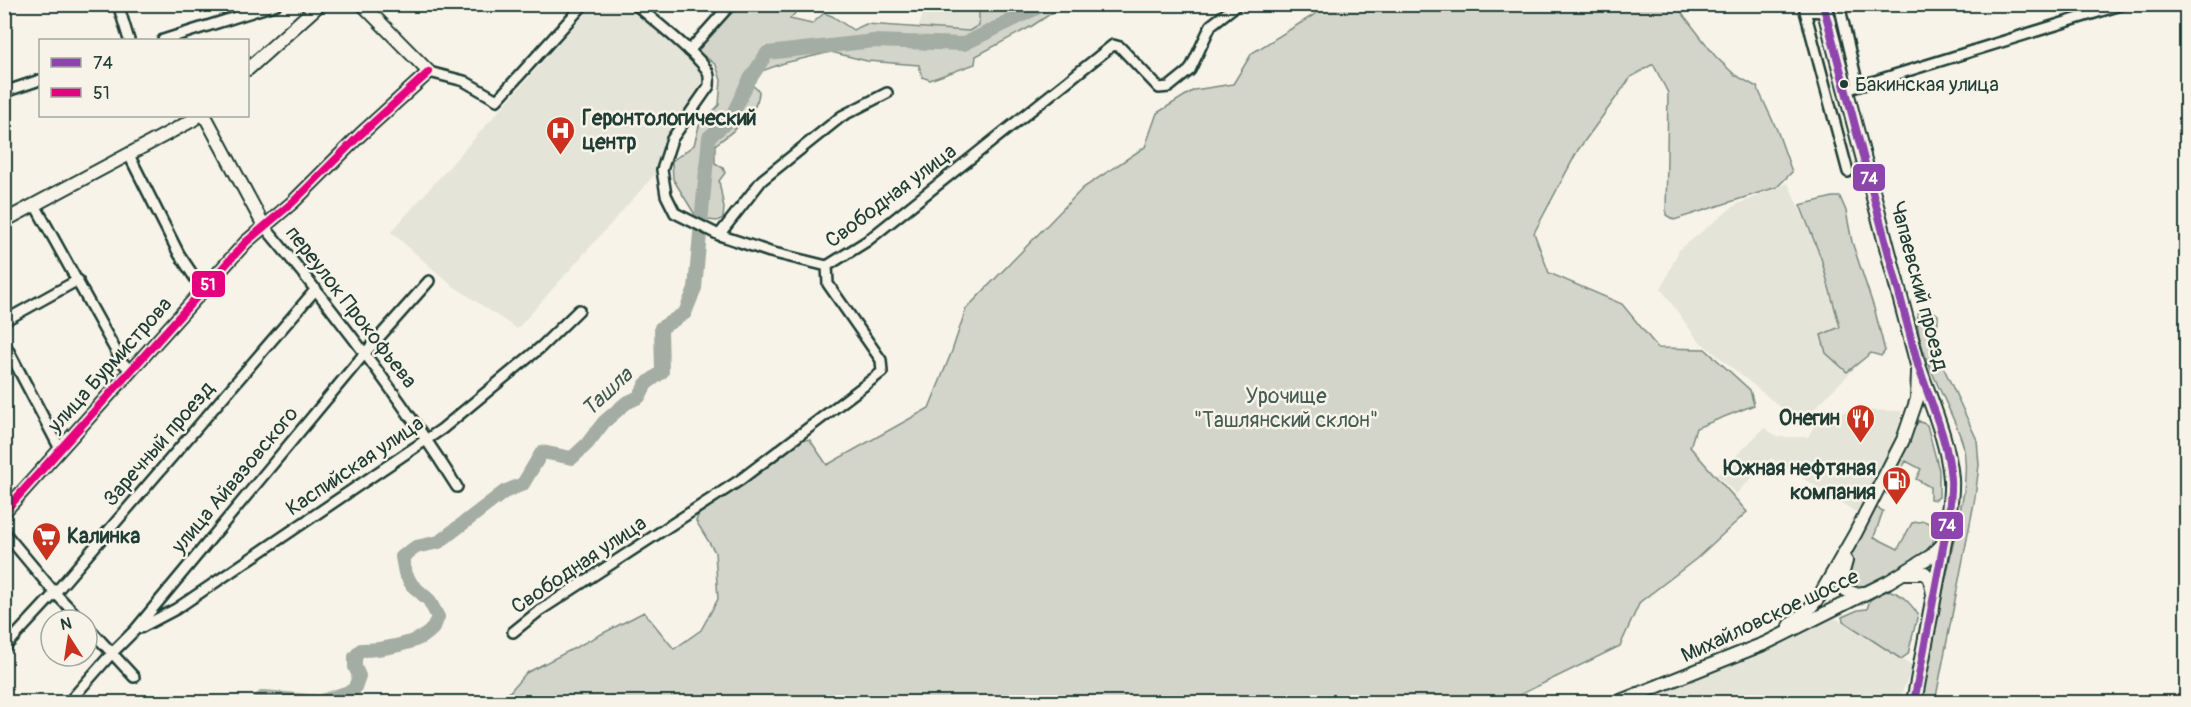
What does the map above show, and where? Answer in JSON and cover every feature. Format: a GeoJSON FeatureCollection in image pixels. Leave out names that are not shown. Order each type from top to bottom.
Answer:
{"type":"FeatureCollection","features":[{"type":"Feature","properties":{"kind":"main road","name":"Чапаевский проезд"},"geometry":{"type":"LineString","coordinates":[[1824,8],[1852,88],[1918,365],[1944,443],[1950,472],[1950,506],[1914,702]]}},
{"type":"Feature","properties":{"kind":"street"},"geometry":{"type":"LineString","coordinates":[[118,4],[129,39]]}},
{"type":"Feature","properties":{"kind":"street"},"geometry":{"type":"LineString","coordinates":[[166,39],[277,4]]}},
{"type":"Feature","properties":{"kind":"street"},"geometry":{"type":"LineString","coordinates":[[249,68],[320,4]]}},
{"type":"Feature","properties":{"kind":"street"},"geometry":{"type":"LineString","coordinates":[[362,4],[429,72],[464,81],[497,100],[584,4]]}},
{"type":"Feature","properties":{"kind":"street"},"geometry":{"type":"LineString","coordinates":[[635,4],[689,51],[707,71],[709,86],[672,139],[662,170],[666,195],[675,213],[719,235],[770,252],[827,266]]}},
{"type":"Feature","properties":{"kind":"street"},"geometry":{"type":"LineString","coordinates":[[689,51],[731,4]]}},
{"type":"Feature","properties":{"kind":"street","name":"Свободная улица"},"geometry":{"type":"LineString","coordinates":[[513,632],[538,611],[740,480],[882,372],[881,360],[828,285],[827,266],[867,242],[1113,45],[1120,47],[1159,88],[1169,87],[1190,70],[1211,25],[1238,4]]}},
{"type":"Feature","properties":{"kind":"street"},"geometry":{"type":"LineString","coordinates":[[1839,4],[1852,88],[2124,4]]}},
{"type":"Feature","properties":{"kind":"street"},"geometry":{"type":"LineString","coordinates":[[1824,8],[1805,12],[1848,172]]}},
{"type":"Feature","properties":{"kind":"street","name":"улица Бурмистрова"},"geometry":{"type":"LineString","coordinates":[[4,512],[246,242],[293,202],[361,134],[429,72]]}},
{"type":"Feature","properties":{"kind":"street"},"geometry":{"type":"LineString","coordinates":[[4,92],[39,80]]}},
{"type":"Feature","properties":{"kind":"street"},"geometry":{"type":"LineString","coordinates":[[719,235],[762,180],[842,116],[887,93]]}},
{"type":"Feature","properties":{"kind":"street"},"geometry":{"type":"LineString","coordinates":[[4,221],[197,117]]}},
{"type":"Feature","properties":{"kind":"street","name":"переулок Прокофьева"},"geometry":{"type":"LineString","coordinates":[[207,117],[264,226],[365,353],[427,439],[457,487]]}},
{"type":"Feature","properties":{"kind":"street"},"geometry":{"type":"LineString","coordinates":[[129,155],[179,254],[203,290]]}},
{"type":"Feature","properties":{"kind":"street"},"geometry":{"type":"LineString","coordinates":[[35,205],[122,362],[131,371]]}},
{"type":"Feature","properties":{"kind":"street"},"geometry":{"type":"LineString","coordinates":[[4,321],[78,280]]}},
{"type":"Feature","properties":{"kind":"street","name":"улица Айвазовского"},"geometry":{"type":"LineString","coordinates":[[69,702],[135,630],[365,353],[429,281]]}},
{"type":"Feature","properties":{"kind":"street","name":"Заречный проезд"},"geometry":{"type":"LineString","coordinates":[[4,648],[55,593],[316,289]]}},
{"type":"Feature","properties":{"kind":"street","name":"Каспийская улица"},"geometry":{"type":"LineString","coordinates":[[135,630],[176,609],[442,429],[541,347],[579,310]]}},
{"type":"Feature","properties":{"kind":"street"},"geometry":{"type":"LineString","coordinates":[[4,342],[60,448]]}},
{"type":"Feature","properties":{"kind":"street"},"geometry":{"type":"LineString","coordinates":[[1766,643],[1798,620],[1819,597],[1855,534],[1903,440],[1917,399],[1918,365]]}},
{"type":"Feature","properties":{"kind":"street"},"geometry":{"type":"LineString","coordinates":[[4,532],[69,608]]}},
{"type":"Feature","properties":{"kind":"street"},"geometry":{"type":"LineString","coordinates":[[1855,534],[1842,570],[1841,584],[1848,592],[1865,593]]}},
{"type":"Feature","properties":{"kind":"street","name":"Михайловское шоссе"},"geometry":{"type":"LineString","coordinates":[[1618,702],[1766,643],[1902,573],[1931,556],[1943,544]]}},
{"type":"Feature","properties":{"kind":"street"},"geometry":{"type":"LineString","coordinates":[[1902,573],[1925,573],[1930,579],[1934,595]]}},
{"type":"Feature","properties":{"kind":"street"},"geometry":{"type":"LineString","coordinates":[[99,639],[135,677]]}},
{"type":"Feature","properties":{"kind":"shaded area","name":"Геронтологический центр"},"geometry":{"type":"Polygon","coordinates":[[[593,5],[629,5],[703,72],[706,81],[668,137],[657,172],[517,329],[449,283],[391,232],[593,5]]]}},
{"type":"Feature","properties":{"kind":"shaded area"},"geometry":{"type":"Polygon","coordinates":[[[927,5],[978,5],[982,26],[969,31],[918,28],[927,5]]]}},
{"type":"Feature","properties":{"kind":"shaded area"},"geometry":{"type":"Polygon","coordinates":[[[1788,183],[1821,258],[1840,327],[1859,364],[1800,423],[1697,339],[1661,289],[1679,250],[1735,205],[1788,183]]]}},
{"type":"Feature","properties":{"kind":"shaded area"},"geometry":{"type":"Polygon","coordinates":[[[1866,410],[1902,411],[1898,434],[1859,514],[1771,458],[1736,494],[1717,475],[1764,428],[1779,437],[1808,437],[1821,414],[1866,410]]]}},
{"type":"Feature","properties":{"kind":"shaded area"},"geometry":{"type":"Polygon","coordinates":[[[1835,618],[1913,666],[1898,702],[1633,702],[1835,618]]]}},
{"type":"Feature","properties":{"kind":"green space","name":"Урочище \"Ташлянский склон\""},"geometry":{"type":"Polygon","coordinates":[[[1340,4],[1636,4],[1637,7],[1676,5],[1716,57],[1735,75],[1757,87],[1777,130],[1792,172],[1777,187],[1674,220],[1666,215],[1668,93],[1653,64],[1631,77],[1578,150],[1534,233],[1549,273],[1622,304],[1658,348],[1705,349],[1750,390],[1754,405],[1696,428],[1690,447],[1747,512],[1696,559],[1640,602],[1620,646],[1505,702],[501,702],[526,673],[644,612],[674,649],[701,630],[718,599],[715,552],[696,521],[699,513],[744,485],[802,439],[810,440],[827,465],[929,408],[966,309],[1083,188],[1145,147],[1157,113],[1194,90],[1233,84],[1252,53],[1320,11],[1340,4]]]}},
{"type":"Feature","properties":{"kind":"green space"},"geometry":{"type":"Polygon","coordinates":[[[735,5],[802,5],[790,19],[812,24],[824,13],[853,30],[866,24],[969,31],[979,25],[979,11],[975,5],[1064,5],[1032,26],[976,56],[975,64],[930,80],[922,77],[919,65],[867,61],[831,52],[784,63],[759,72],[751,84],[759,91],[754,107],[743,122],[715,145],[715,163],[723,168],[725,173],[719,181],[724,208],[723,218],[717,221],[699,219],[673,179],[672,161],[694,145],[699,126],[719,105],[721,80],[716,65],[695,49],[735,5]]]}},
{"type":"Feature","properties":{"kind":"green space"},"geometry":{"type":"Polygon","coordinates":[[[1840,197],[1846,211],[1852,242],[1875,311],[1885,351],[1881,356],[1871,353],[1847,372],[1826,353],[1821,335],[1840,327],[1821,258],[1800,205],[1840,197]]]}},
{"type":"Feature","properties":{"kind":"green space"},"geometry":{"type":"Polygon","coordinates":[[[1932,310],[1938,315],[1935,349],[1977,440],[1979,465],[1975,498],[1935,702],[1920,702],[1964,492],[1965,463],[1963,445],[1958,431],[1921,343],[1918,314],[1932,310]]]}},
{"type":"Feature","properties":{"kind":"green space"},"geometry":{"type":"Polygon","coordinates":[[[1919,421],[1927,425],[1939,470],[1939,497],[1935,500],[1930,499],[1930,487],[1916,479],[1921,469],[1906,461],[1900,472],[1903,474],[1900,481],[1887,494],[1884,491],[1919,421]]]}},
{"type":"Feature","properties":{"kind":"green space"},"geometry":{"type":"Polygon","coordinates":[[[1877,508],[1883,511],[1874,537],[1898,549],[1912,523],[1924,521],[1933,527],[1931,548],[1916,563],[1879,581],[1853,589],[1846,581],[1845,569],[1873,511],[1877,508]]]}},
{"type":"Feature","properties":{"kind":"green space"},"geometry":{"type":"Polygon","coordinates":[[[1886,590],[1900,595],[1918,614],[1908,654],[1901,659],[1843,621],[1842,617],[1867,609],[1870,600],[1886,590]]]}},
{"type":"Feature","properties":{"kind":"waterway","name":"Ташла"},"geometry":{"type":"LineString","coordinates":[[258,702],[264,697],[319,702],[354,690],[359,676],[355,667],[355,657],[361,650],[398,645],[425,635],[434,627],[438,617],[429,600],[412,585],[405,573],[402,557],[416,547],[439,542],[504,492],[523,484],[542,452],[572,458],[587,444],[604,422],[626,403],[639,397],[646,384],[662,372],[661,328],[685,313],[695,288],[709,137],[730,120],[748,82],[767,53],[874,41],[964,44],[1045,4]]}},
{"type":"Feature","properties":{"kind":"transit line","name":"74"},"geometry":{"type":"LineString","coordinates":[[1823,4],[1918,365],[1942,435],[1951,479],[1947,526],[1914,702]]}},
{"type":"Feature","properties":{"kind":"transit line","name":"51"},"geometry":{"type":"LineString","coordinates":[[4,512],[246,242],[293,202],[361,134],[429,72]]}},
{"type":"Feature","properties":{"kind":"place","name":"Бакинская улица"},"geometry":{"type":"Point","coordinates":[1844,84]}},
{"type":"Feature","properties":{"kind":"place","name":"Геронтологический центр"},"geometry":{"type":"Point","coordinates":[561,156]}},
{"type":"Feature","properties":{"kind":"place","name":"Онегин"},"geometry":{"type":"Point","coordinates":[1861,444]}},
{"type":"Feature","properties":{"kind":"place","name":"Южная нефтяная компания"},"geometry":{"type":"Point","coordinates":[1897,506]}},
{"type":"Feature","properties":{"kind":"place","name":"Калинка"},"geometry":{"type":"Point","coordinates":[46,562]}}]}
